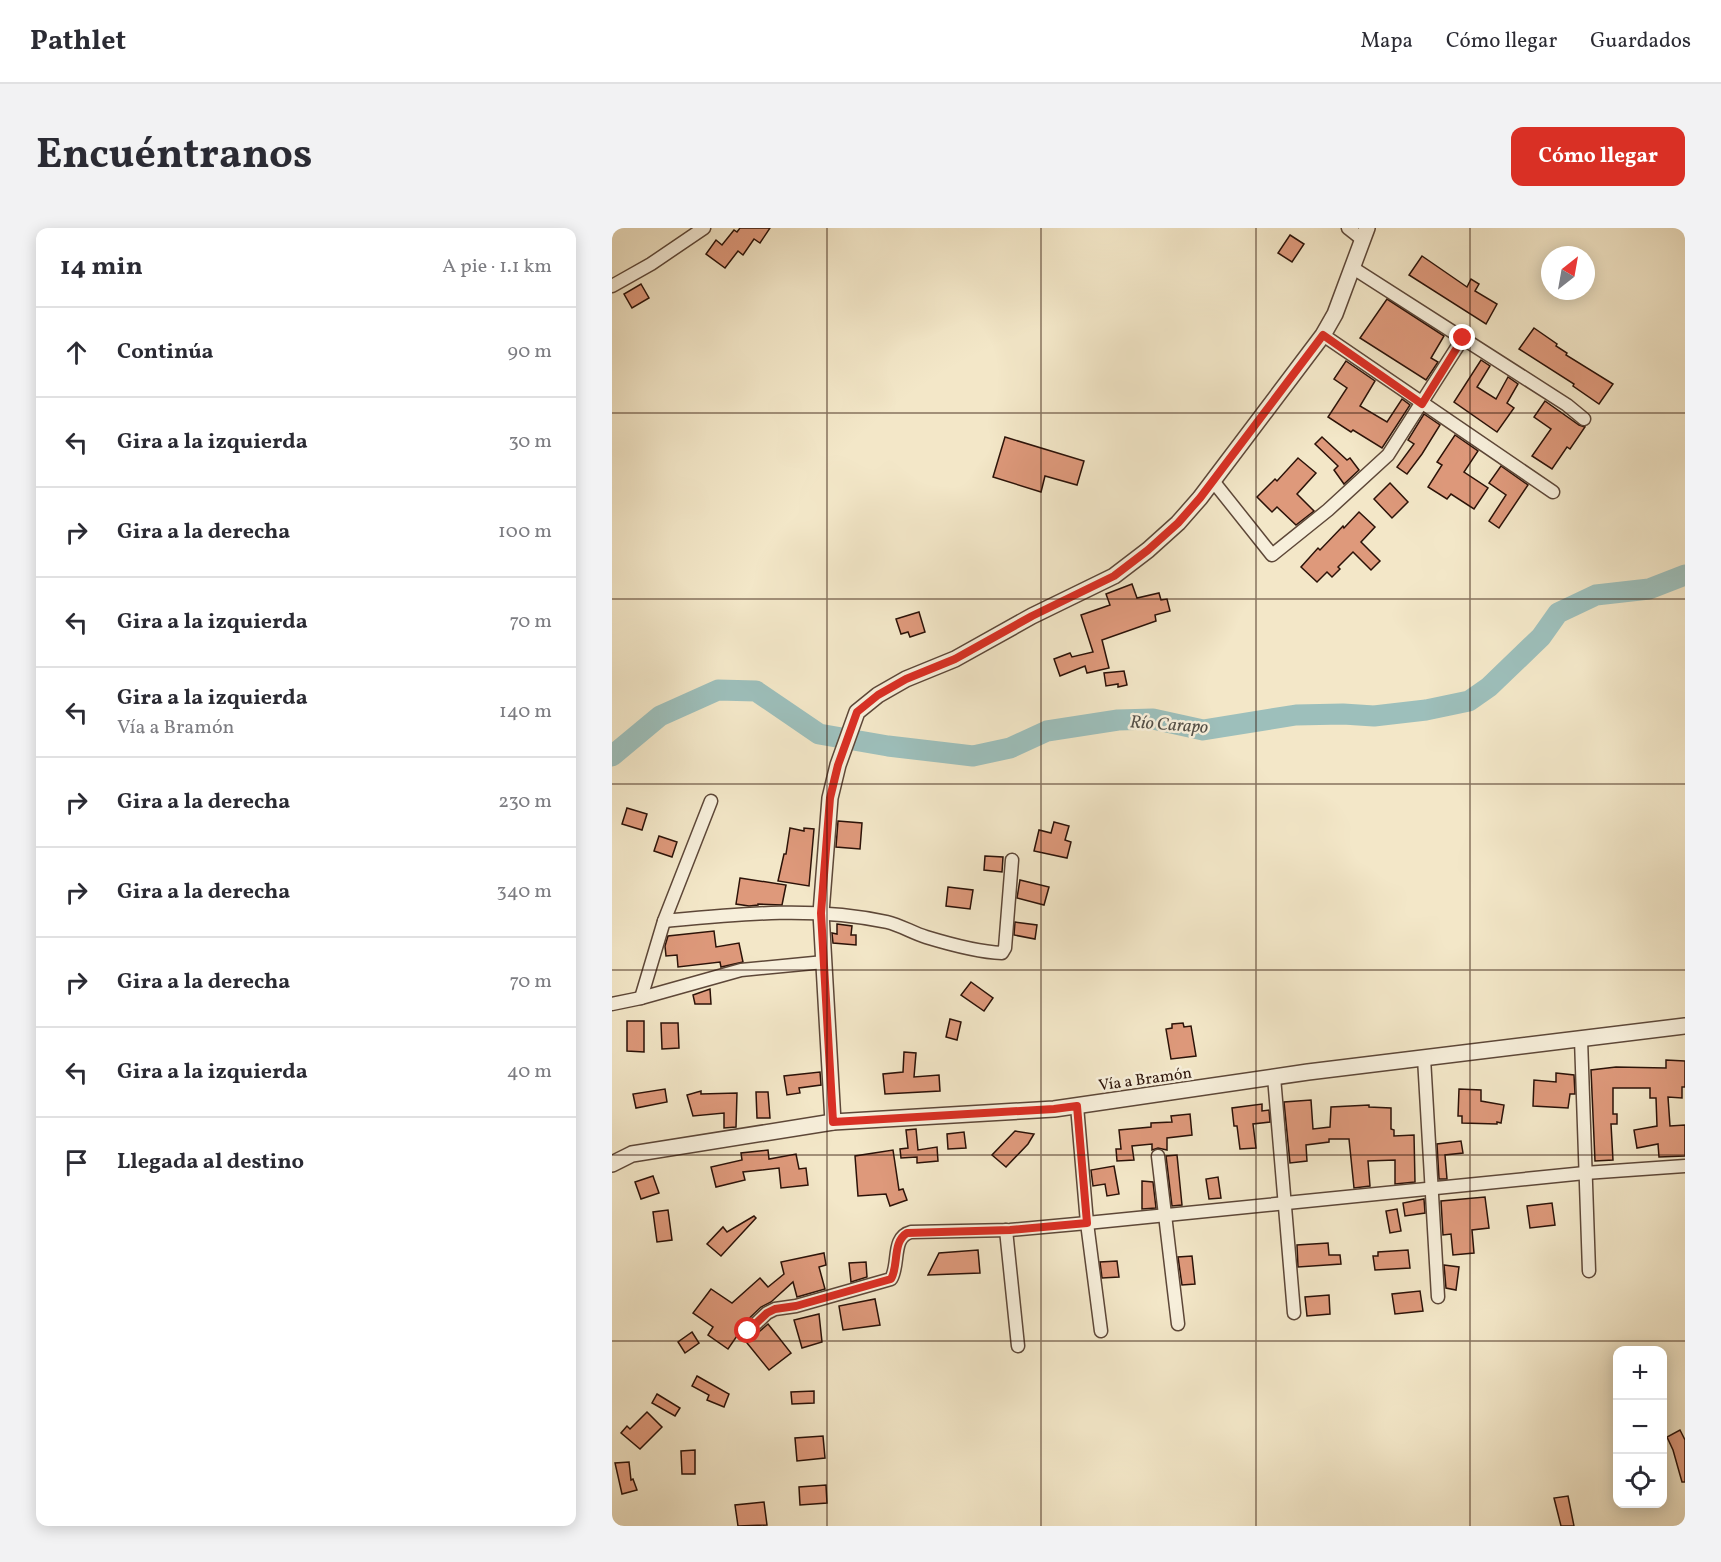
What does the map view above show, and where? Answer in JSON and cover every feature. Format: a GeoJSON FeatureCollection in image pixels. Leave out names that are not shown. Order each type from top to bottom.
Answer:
{"type":"FeatureCollection","features":[{"type":"Feature","properties":{"kind":"street"},"geometry":{"type":"LineString","coordinates":[[612,286],[651,264],[704,228]]}},
{"type":"Feature","properties":{"kind":"street"},"geometry":{"type":"LineString","coordinates":[[833,1122],[821,913],[830,798],[838,765],[857,712],[878,695],[906,679],[955,659],[1032,616],[1114,576],[1178,523],[1213,481],[1323,335],[1335,314],[1364,234],[1348,228]]}},
{"type":"Feature","properties":{"kind":"street"},"geometry":{"type":"LineString","coordinates":[[1353,268],[1567,405],[1584,419]]}},
{"type":"Feature","properties":{"kind":"street"},"geometry":{"type":"LineString","coordinates":[[1323,335],[1553,492]]}},
{"type":"Feature","properties":{"kind":"street"},"geometry":{"type":"LineString","coordinates":[[1213,481],[1272,555],[1328,510],[1388,455],[1463,338]]}},
{"type":"Feature","properties":{"kind":"street"},"geometry":{"type":"LineString","coordinates":[[641,998],[664,921],[711,801]]}},
{"type":"Feature","properties":{"kind":"street"},"geometry":{"type":"LineString","coordinates":[[664,921],[767,912],[821,913],[888,922],[947,943],[1002,953],[1005,948],[1012,860]]}},
{"type":"Feature","properties":{"kind":"street"},"geometry":{"type":"LineString","coordinates":[[612,1004],[741,970],[824,962]]}},
{"type":"Feature","properties":{"kind":"street","name":"Vía a Bramón"},"geometry":{"type":"LineString","coordinates":[[612,1164],[632,1154],[833,1122],[1054,1109],[1274,1077],[1685,1026]]}},
{"type":"Feature","properties":{"kind":"street"},"geometry":{"type":"LineString","coordinates":[[1581,1039],[1590,1271]]}},
{"type":"Feature","properties":{"kind":"street"},"geometry":{"type":"LineString","coordinates":[[1424,1058],[1438,1297]]}},
{"type":"Feature","properties":{"kind":"street"},"geometry":{"type":"LineString","coordinates":[[1274,1077],[1294,1313]]}},
{"type":"Feature","properties":{"kind":"street"},"geometry":{"type":"LineString","coordinates":[[1077,1106],[1087,1223],[1101,1331]]}},
{"type":"Feature","properties":{"kind":"street"},"geometry":{"type":"LineString","coordinates":[[1158,1156],[1178,1324]]}},
{"type":"Feature","properties":{"kind":"street"},"geometry":{"type":"LineString","coordinates":[[748,1331],[767,1313],[775,1309],[796,1306],[891,1279],[895,1272],[900,1240],[907,1233],[1006,1230],[1585,1173],[1685,1166]]}},
{"type":"Feature","properties":{"kind":"street"},"geometry":{"type":"LineString","coordinates":[[1006,1230],[1018,1346]]}},
{"type":"Feature","properties":{"kind":"building"},"geometry":{"type":"Polygon","coordinates":[[[740,228],[770,228],[760,243],[754,239],[743,255],[738,251],[725,268],[706,254],[716,240],[722,245],[734,230],[737,232],[740,228]]]}},
{"type":"Feature","properties":{"kind":"building"},"geometry":{"type":"Polygon","coordinates":[[[1290,235],[1304,244],[1292,262],[1278,253],[1290,235]]]}},
{"type":"Feature","properties":{"kind":"building"},"geometry":{"type":"Polygon","coordinates":[[[1422,256],[1467,287],[1471,279],[1479,284],[1475,291],[1497,304],[1486,324],[1409,275],[1422,256]]]}},
{"type":"Feature","properties":{"kind":"building"},"geometry":{"type":"Polygon","coordinates":[[[641,284],[649,298],[632,308],[624,294],[641,284]]]}},
{"type":"Feature","properties":{"kind":"building"},"geometry":{"type":"Polygon","coordinates":[[[1387,299],[1444,336],[1431,358],[1438,362],[1426,380],[1360,338],[1387,299]]]}},
{"type":"Feature","properties":{"kind":"building"},"geometry":{"type":"Polygon","coordinates":[[[1534,328],[1557,344],[1556,346],[1567,353],[1566,355],[1613,384],[1599,404],[1573,386],[1574,384],[1519,349],[1534,328]]]}},
{"type":"Feature","properties":{"kind":"building"},"geometry":{"type":"Polygon","coordinates":[[[1481,360],[1490,366],[1477,387],[1496,399],[1508,377],[1518,384],[1507,403],[1514,408],[1497,432],[1454,402],[1481,360]]]}},
{"type":"Feature","properties":{"kind":"building"},"geometry":{"type":"Polygon","coordinates":[[[1346,361],[1375,381],[1360,406],[1387,422],[1402,399],[1410,405],[1382,448],[1328,417],[1347,388],[1334,379],[1346,361]]]}},
{"type":"Feature","properties":{"kind":"building"},"geometry":{"type":"Polygon","coordinates":[[[1545,401],[1585,427],[1552,469],[1532,456],[1551,429],[1534,417],[1545,401]]]}},
{"type":"Feature","properties":{"kind":"building"},"geometry":{"type":"Polygon","coordinates":[[[1424,414],[1440,425],[1407,474],[1397,467],[1414,444],[1408,440],[1424,414]]]}},
{"type":"Feature","properties":{"kind":"building"},"geometry":{"type":"Polygon","coordinates":[[[1455,435],[1478,451],[1464,472],[1488,488],[1474,509],[1451,494],[1447,499],[1428,487],[1442,465],[1437,462],[1455,435]]]}},
{"type":"Feature","properties":{"kind":"building"},"geometry":{"type":"Polygon","coordinates":[[[1005,437],[1084,461],[1077,485],[1045,476],[1041,492],[993,477],[1005,437]]]}},
{"type":"Feature","properties":{"kind":"building"},"geometry":{"type":"Polygon","coordinates":[[[1322,437],[1347,460],[1350,458],[1359,470],[1344,484],[1334,470],[1338,466],[1315,444],[1322,437]]]}},
{"type":"Feature","properties":{"kind":"building"},"geometry":{"type":"Polygon","coordinates":[[[1298,458],[1316,473],[1297,494],[1314,511],[1296,525],[1277,507],[1272,512],[1257,497],[1275,479],[1277,481],[1298,458]]]}},
{"type":"Feature","properties":{"kind":"building"},"geometry":{"type":"Polygon","coordinates":[[[1501,466],[1528,485],[1499,528],[1489,521],[1506,495],[1489,483],[1501,466]]]}},
{"type":"Feature","properties":{"kind":"building"},"geometry":{"type":"Polygon","coordinates":[[[1390,483],[1408,502],[1392,518],[1374,499],[1390,483]]]}},
{"type":"Feature","properties":{"kind":"building"},"geometry":{"type":"Polygon","coordinates":[[[1359,512],[1375,527],[1361,542],[1380,561],[1371,570],[1353,552],[1338,567],[1340,569],[1332,577],[1327,572],[1317,582],[1301,567],[1318,548],[1320,550],[1359,512]]]}},
{"type":"Feature","properties":{"kind":"building"},"geometry":{"type":"Polygon","coordinates":[[[1132,584],[1137,598],[1159,593],[1161,600],[1167,599],[1170,611],[1155,615],[1156,621],[1102,640],[1109,668],[1087,673],[1085,666],[1060,676],[1054,659],[1070,653],[1072,657],[1093,652],[1081,615],[1110,605],[1106,594],[1132,584]]]}},
{"type":"Feature","properties":{"kind":"building"},"geometry":{"type":"Polygon","coordinates":[[[919,612],[925,632],[910,637],[908,632],[901,634],[896,619],[919,612]]]}},
{"type":"Feature","properties":{"kind":"building"},"geometry":{"type":"Polygon","coordinates":[[[1124,671],[1127,685],[1106,686],[1104,673],[1124,671]]]}},
{"type":"Feature","properties":{"kind":"building"},"geometry":{"type":"Polygon","coordinates":[[[627,808],[647,814],[642,830],[622,824],[627,808]]]}},
{"type":"Feature","properties":{"kind":"building"},"geometry":{"type":"Polygon","coordinates":[[[838,821],[862,823],[860,849],[836,847],[838,821]]]}},
{"type":"Feature","properties":{"kind":"building"},"geometry":{"type":"Polygon","coordinates":[[[1054,822],[1069,826],[1065,840],[1071,842],[1067,858],[1034,851],[1039,830],[1051,833],[1054,822]]]}},
{"type":"Feature","properties":{"kind":"building"},"geometry":{"type":"Polygon","coordinates":[[[790,828],[804,831],[804,828],[814,829],[809,886],[778,881],[784,854],[786,854],[790,828]]]}},
{"type":"Feature","properties":{"kind":"building"},"geometry":{"type":"Polygon","coordinates":[[[659,836],[677,842],[672,857],[654,851],[659,836]]]}},
{"type":"Feature","properties":{"kind":"building"},"geometry":{"type":"Polygon","coordinates":[[[985,856],[1003,857],[1002,872],[984,870],[985,856]]]}},
{"type":"Feature","properties":{"kind":"building"},"geometry":{"type":"Polygon","coordinates":[[[740,878],[786,885],[782,905],[736,904],[740,878]]]}},
{"type":"Feature","properties":{"kind":"building"},"geometry":{"type":"Polygon","coordinates":[[[1020,880],[1049,887],[1044,905],[1017,898],[1020,880]]]}},
{"type":"Feature","properties":{"kind":"building"},"geometry":{"type":"Polygon","coordinates":[[[948,887],[973,890],[970,909],[946,906],[948,887]]]}},
{"type":"Feature","properties":{"kind":"building"},"geometry":{"type":"Polygon","coordinates":[[[1015,922],[1037,925],[1035,939],[1014,935],[1015,922]]]}},
{"type":"Feature","properties":{"kind":"building"},"geometry":{"type":"Polygon","coordinates":[[[837,924],[852,926],[851,935],[856,935],[856,945],[833,943],[832,933],[837,934],[837,924]]]}},
{"type":"Feature","properties":{"kind":"building"},"geometry":{"type":"Polygon","coordinates":[[[714,931],[716,947],[739,943],[743,962],[721,967],[720,962],[678,967],[677,955],[666,956],[665,946],[668,936],[714,931]]]}},
{"type":"Feature","properties":{"kind":"building"},"geometry":{"type":"Polygon","coordinates":[[[971,982],[993,998],[984,1011],[961,995],[971,982]]]}},
{"type":"Feature","properties":{"kind":"building"},"geometry":{"type":"Polygon","coordinates":[[[710,989],[711,1004],[695,1004],[693,995],[710,989]]]}},
{"type":"Feature","properties":{"kind":"building"},"geometry":{"type":"Polygon","coordinates":[[[950,1019],[961,1022],[957,1040],[946,1037],[950,1019]]]}},
{"type":"Feature","properties":{"kind":"building"},"geometry":{"type":"Polygon","coordinates":[[[627,1021],[644,1021],[644,1052],[627,1051],[627,1021]]]}},
{"type":"Feature","properties":{"kind":"building"},"geometry":{"type":"Polygon","coordinates":[[[661,1023],[678,1023],[679,1048],[662,1049],[661,1023]]]}},
{"type":"Feature","properties":{"kind":"building"},"geometry":{"type":"Polygon","coordinates":[[[1183,1023],[1184,1027],[1191,1026],[1196,1056],[1171,1059],[1166,1029],[1172,1028],[1172,1024],[1183,1023]]]}},
{"type":"Feature","properties":{"kind":"building"},"geometry":{"type":"Polygon","coordinates":[[[904,1052],[916,1053],[914,1077],[939,1075],[940,1091],[885,1094],[883,1074],[903,1072],[904,1052]]]}},
{"type":"Feature","properties":{"kind":"building"},"geometry":{"type":"Polygon","coordinates":[[[1666,1060],[1685,1061],[1685,1087],[1682,1087],[1682,1098],[1668,1097],[1670,1126],[1685,1125],[1685,1156],[1659,1157],[1658,1144],[1637,1148],[1634,1130],[1657,1126],[1656,1098],[1650,1098],[1650,1088],[1613,1088],[1613,1114],[1617,1114],[1617,1124],[1611,1124],[1613,1160],[1595,1161],[1591,1070],[1616,1067],[1666,1068],[1666,1060]]]}},
{"type":"Feature","properties":{"kind":"building"},"geometry":{"type":"Polygon","coordinates":[[[820,1072],[821,1085],[799,1088],[800,1093],[787,1095],[784,1076],[820,1072]]]}},
{"type":"Feature","properties":{"kind":"building"},"geometry":{"type":"Polygon","coordinates":[[[1556,1073],[1574,1075],[1575,1094],[1570,1094],[1568,1108],[1533,1106],[1534,1080],[1556,1082],[1556,1073]]]}},
{"type":"Feature","properties":{"kind":"building"},"geometry":{"type":"Polygon","coordinates":[[[665,1089],[667,1102],[636,1108],[633,1094],[665,1089]]]}},
{"type":"Feature","properties":{"kind":"building"},"geometry":{"type":"Polygon","coordinates":[[[1459,1089],[1481,1090],[1481,1101],[1504,1105],[1501,1123],[1462,1123],[1462,1116],[1458,1116],[1459,1089]]]}},
{"type":"Feature","properties":{"kind":"building"},"geometry":{"type":"Polygon","coordinates":[[[701,1091],[701,1094],[737,1093],[736,1127],[724,1128],[724,1113],[693,1116],[687,1095],[701,1091]]]}},
{"type":"Feature","properties":{"kind":"building"},"geometry":{"type":"Polygon","coordinates":[[[756,1092],[768,1092],[770,1118],[757,1118],[756,1092]]]}},
{"type":"Feature","properties":{"kind":"building"},"geometry":{"type":"Polygon","coordinates":[[[1311,1100],[1313,1129],[1330,1127],[1331,1107],[1369,1105],[1369,1107],[1391,1108],[1391,1129],[1394,1130],[1394,1136],[1414,1135],[1415,1182],[1395,1184],[1395,1160],[1368,1161],[1370,1186],[1354,1188],[1349,1139],[1329,1139],[1329,1142],[1306,1145],[1307,1161],[1290,1163],[1284,1102],[1311,1100]]]}},
{"type":"Feature","properties":{"kind":"building"},"geometry":{"type":"Polygon","coordinates":[[[1262,1104],[1262,1111],[1269,1110],[1270,1122],[1253,1124],[1256,1148],[1240,1149],[1232,1108],[1262,1104]]]}},
{"type":"Feature","properties":{"kind":"building"},"geometry":{"type":"Polygon","coordinates":[[[1190,1114],[1192,1135],[1167,1138],[1167,1150],[1158,1148],[1152,1150],[1152,1144],[1132,1146],[1134,1160],[1117,1161],[1116,1149],[1121,1149],[1119,1130],[1151,1127],[1151,1123],[1172,1122],[1171,1116],[1190,1114]]]}},
{"type":"Feature","properties":{"kind":"building"},"geometry":{"type":"Polygon","coordinates":[[[916,1129],[918,1150],[937,1147],[938,1161],[917,1163],[917,1157],[901,1158],[900,1149],[908,1148],[906,1130],[916,1129]]]}},
{"type":"Feature","properties":{"kind":"building"},"geometry":{"type":"Polygon","coordinates":[[[1015,1131],[1034,1134],[1028,1144],[1006,1167],[992,1155],[1015,1131]]]}},
{"type":"Feature","properties":{"kind":"building"},"geometry":{"type":"Polygon","coordinates":[[[964,1132],[966,1148],[948,1149],[947,1134],[964,1132]]]}},
{"type":"Feature","properties":{"kind":"building"},"geometry":{"type":"Polygon","coordinates":[[[1461,1141],[1463,1153],[1445,1155],[1447,1179],[1439,1179],[1437,1144],[1461,1141]]]}},
{"type":"Feature","properties":{"kind":"building"},"geometry":{"type":"Polygon","coordinates":[[[768,1150],[769,1159],[796,1154],[799,1169],[806,1168],[808,1185],[781,1188],[779,1168],[743,1172],[745,1180],[716,1187],[711,1167],[742,1160],[741,1153],[768,1150]]]}},
{"type":"Feature","properties":{"kind":"building"},"geometry":{"type":"Polygon","coordinates":[[[893,1150],[899,1190],[903,1189],[907,1200],[890,1206],[886,1194],[858,1196],[855,1156],[893,1150]]]}},
{"type":"Feature","properties":{"kind":"building"},"geometry":{"type":"Polygon","coordinates":[[[1177,1155],[1182,1205],[1172,1206],[1166,1156],[1177,1155]]]}},
{"type":"Feature","properties":{"kind":"building"},"geometry":{"type":"Polygon","coordinates":[[[1114,1166],[1119,1194],[1107,1196],[1105,1184],[1093,1186],[1091,1170],[1114,1166]]]}},
{"type":"Feature","properties":{"kind":"building"},"geometry":{"type":"Polygon","coordinates":[[[653,1176],[659,1193],[641,1199],[635,1182],[653,1176]]]}},
{"type":"Feature","properties":{"kind":"building"},"geometry":{"type":"Polygon","coordinates":[[[1218,1177],[1221,1198],[1209,1199],[1206,1179],[1218,1177]]]}},
{"type":"Feature","properties":{"kind":"building"},"geometry":{"type":"Polygon","coordinates":[[[1142,1181],[1153,1182],[1156,1208],[1142,1209],[1142,1181]]]}},
{"type":"Feature","properties":{"kind":"building"},"geometry":{"type":"Polygon","coordinates":[[[1485,1197],[1489,1228],[1472,1230],[1474,1253],[1453,1255],[1451,1234],[1443,1235],[1441,1201],[1485,1197]]]}},
{"type":"Feature","properties":{"kind":"building"},"geometry":{"type":"Polygon","coordinates":[[[1424,1199],[1425,1213],[1405,1216],[1403,1203],[1424,1199]]]}},
{"type":"Feature","properties":{"kind":"building"},"geometry":{"type":"Polygon","coordinates":[[[1552,1203],[1555,1225],[1530,1228],[1527,1206],[1552,1203]]]}},
{"type":"Feature","properties":{"kind":"building"},"geometry":{"type":"Polygon","coordinates":[[[1397,1209],[1401,1231],[1390,1233],[1386,1211],[1397,1209]]]}},
{"type":"Feature","properties":{"kind":"building"},"geometry":{"type":"Polygon","coordinates":[[[668,1210],[672,1240],[657,1242],[653,1212],[668,1210]]]}},
{"type":"Feature","properties":{"kind":"building"},"geometry":{"type":"Polygon","coordinates":[[[754,1216],[756,1218],[721,1256],[707,1244],[723,1227],[727,1232],[754,1216]]]}},
{"type":"Feature","properties":{"kind":"building"},"geometry":{"type":"Polygon","coordinates":[[[1328,1243],[1329,1255],[1340,1255],[1341,1264],[1298,1267],[1297,1245],[1328,1243]]]}},
{"type":"Feature","properties":{"kind":"building"},"geometry":{"type":"Polygon","coordinates":[[[978,1250],[980,1273],[928,1275],[939,1253],[978,1250]]]}},
{"type":"Feature","properties":{"kind":"building"},"geometry":{"type":"Polygon","coordinates":[[[1408,1250],[1410,1268],[1375,1270],[1373,1256],[1378,1256],[1378,1252],[1408,1250]]]}},
{"type":"Feature","properties":{"kind":"building"},"geometry":{"type":"Polygon","coordinates":[[[824,1253],[826,1265],[819,1267],[825,1289],[797,1297],[793,1282],[742,1325],[741,1334],[739,1333],[728,1349],[708,1335],[713,1327],[693,1313],[711,1289],[732,1303],[760,1278],[768,1287],[784,1274],[781,1262],[824,1253]]]}},
{"type":"Feature","properties":{"kind":"building"},"geometry":{"type":"Polygon","coordinates":[[[1192,1256],[1195,1284],[1182,1285],[1178,1257],[1192,1256]]]}},
{"type":"Feature","properties":{"kind":"building"},"geometry":{"type":"Polygon","coordinates":[[[1117,1261],[1119,1277],[1102,1278],[1100,1262],[1117,1261]]]}},
{"type":"Feature","properties":{"kind":"building"},"geometry":{"type":"Polygon","coordinates":[[[866,1262],[867,1277],[851,1282],[849,1263],[866,1262]]]}},
{"type":"Feature","properties":{"kind":"building"},"geometry":{"type":"Polygon","coordinates":[[[1444,1265],[1459,1267],[1456,1290],[1446,1288],[1444,1265]]]}},
{"type":"Feature","properties":{"kind":"building"},"geometry":{"type":"Polygon","coordinates":[[[1420,1291],[1423,1311],[1395,1314],[1392,1294],[1420,1291]]]}},
{"type":"Feature","properties":{"kind":"building"},"geometry":{"type":"Polygon","coordinates":[[[1329,1295],[1330,1314],[1307,1316],[1305,1297],[1329,1295]]]}},
{"type":"Feature","properties":{"kind":"building"},"geometry":{"type":"Polygon","coordinates":[[[875,1299],[880,1325],[843,1330],[839,1306],[875,1299]]]}},
{"type":"Feature","properties":{"kind":"building"},"geometry":{"type":"Polygon","coordinates":[[[819,1314],[822,1342],[802,1348],[794,1320],[819,1314]]]}},
{"type":"Feature","properties":{"kind":"building"},"geometry":{"type":"Polygon","coordinates":[[[768,1324],[791,1353],[769,1370],[743,1338],[753,1337],[768,1324]]]}},
{"type":"Feature","properties":{"kind":"building"},"geometry":{"type":"Polygon","coordinates":[[[692,1332],[699,1343],[685,1353],[678,1342],[692,1332]]]}},
{"type":"Feature","properties":{"kind":"building"},"geometry":{"type":"Polygon","coordinates":[[[697,1376],[729,1394],[724,1407],[707,1400],[709,1395],[692,1386],[697,1376]]]}},
{"type":"Feature","properties":{"kind":"building"},"geometry":{"type":"Polygon","coordinates":[[[814,1391],[814,1403],[792,1404],[791,1392],[814,1391]]]}},
{"type":"Feature","properties":{"kind":"building"},"geometry":{"type":"Polygon","coordinates":[[[657,1394],[680,1408],[675,1416],[652,1403],[657,1394]]]}},
{"type":"Feature","properties":{"kind":"building"},"geometry":{"type":"Polygon","coordinates":[[[647,1412],[662,1427],[640,1449],[621,1433],[627,1426],[630,1429],[647,1412]]]}},
{"type":"Feature","properties":{"kind":"building"},"geometry":{"type":"Polygon","coordinates":[[[1680,1430],[1685,1440],[1685,1482],[1682,1482],[1667,1437],[1680,1430]]]}},
{"type":"Feature","properties":{"kind":"building"},"geometry":{"type":"Polygon","coordinates":[[[823,1436],[825,1458],[797,1461],[795,1438],[823,1436]]]}},
{"type":"Feature","properties":{"kind":"building"},"geometry":{"type":"Polygon","coordinates":[[[695,1450],[695,1474],[682,1474],[681,1451],[695,1450]]]}},
{"type":"Feature","properties":{"kind":"building"},"geometry":{"type":"Polygon","coordinates":[[[629,1462],[631,1480],[633,1479],[637,1490],[622,1494],[615,1463],[629,1462]]]}},
{"type":"Feature","properties":{"kind":"building"},"geometry":{"type":"Polygon","coordinates":[[[826,1485],[827,1503],[800,1505],[799,1487],[826,1485]]]}},
{"type":"Feature","properties":{"kind":"building"},"geometry":{"type":"Polygon","coordinates":[[[1568,1496],[1574,1526],[1561,1526],[1554,1498],[1568,1496]]]}},
{"type":"Feature","properties":{"kind":"building"},"geometry":{"type":"Polygon","coordinates":[[[764,1502],[767,1525],[738,1526],[735,1505],[764,1502]]]}},
{"type":"Feature","properties":{"kind":"waterway","name":"Río Carapo"},"geometry":{"type":"LineString","coordinates":[[612,756],[660,716],[718,690],[756,691],[819,734],[888,746],[973,756],[1010,748],[1047,731],[1118,720],[1153,719],[1203,730],[1296,715],[1374,716],[1426,710],[1469,701],[1489,687],[1541,637],[1558,613],[1596,595],[1649,589],[1685,575]]}},
{"type":"Feature","properties":{"kind":"route"},"geometry":{"type":"LineString","coordinates":[[748,1331],[767,1313],[775,1309],[796,1306],[891,1279],[895,1272],[900,1240],[907,1233],[1010,1230],[1087,1223],[1077,1106],[833,1122],[821,913],[830,798],[838,765],[857,712],[878,695],[906,679],[955,659],[1032,616],[1114,576],[1148,550],[1178,523],[1200,498],[1323,335],[1422,404],[1463,338]]}}]}
